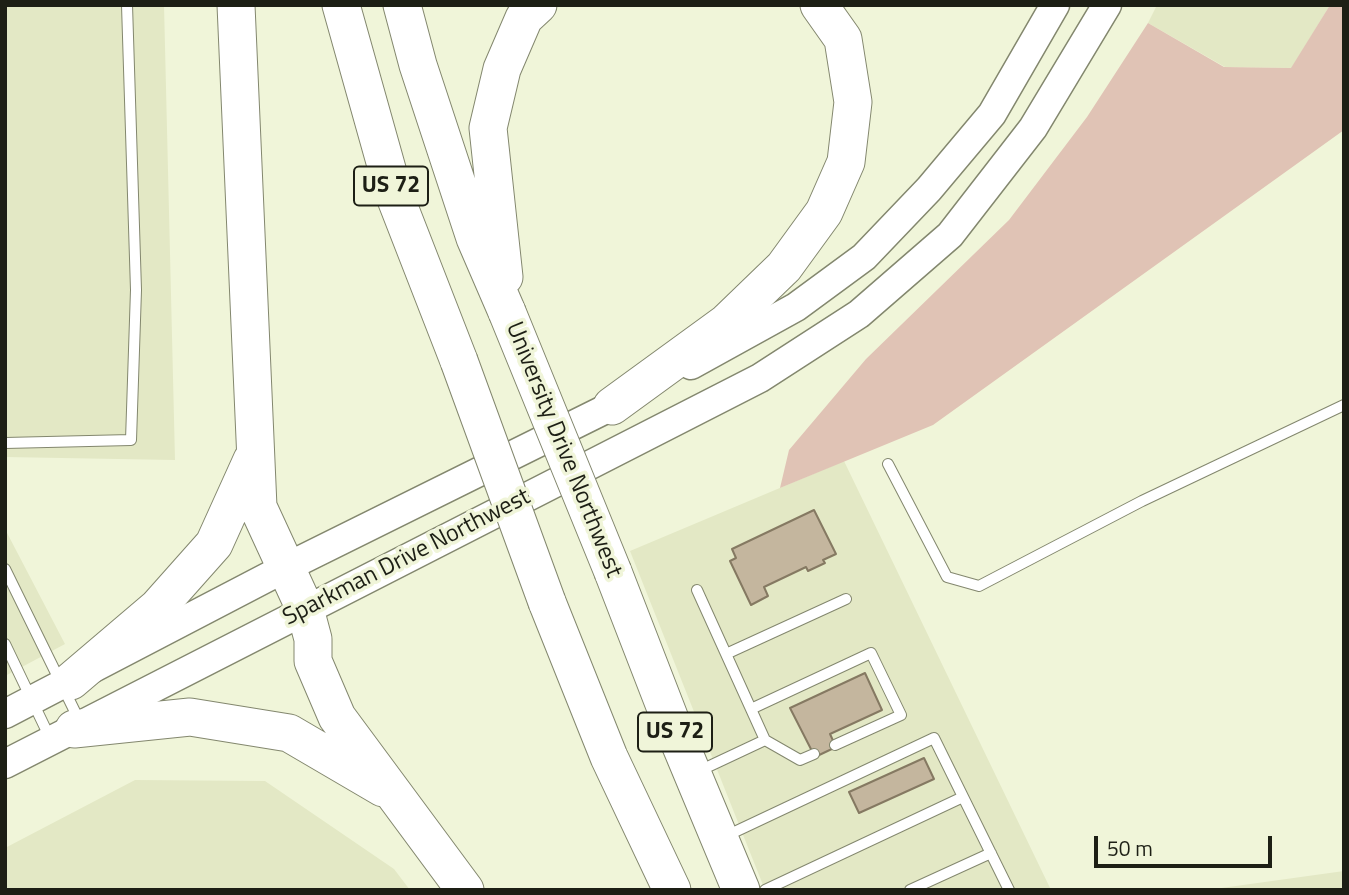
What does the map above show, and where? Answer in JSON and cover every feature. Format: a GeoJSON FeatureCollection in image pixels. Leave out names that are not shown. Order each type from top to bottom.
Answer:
{"type":"FeatureCollection","features":[{"type":"Feature","properties":{"kind":"highway"},"geometry":{"type":"LineString","coordinates":[[236,5],[258,507],[305,609],[313,639],[313,662],[337,717],[466,890]]}},
{"type":"Feature","properties":{"kind":"highway","name":"US 72"},"geometry":{"type":"LineString","coordinates":[[341,5],[394,194],[459,361],[547,602],[625,792],[671,890]]}},
{"type":"Feature","properties":{"kind":"highway","name":"University Drive Northwest"},"geometry":{"type":"LineString","coordinates":[[402,5],[418,65],[475,238],[508,312],[741,890]]}},
{"type":"Feature","properties":{"kind":"highway"},"geometry":{"type":"LineString","coordinates":[[508,312],[488,128],[502,69],[524,18],[538,5]]}},
{"type":"Feature","properties":{"kind":"highway"},"geometry":{"type":"LineString","coordinates":[[611,406],[726,323],[784,267],[824,212],[846,162],[853,102],[843,38],[819,5]]}},
{"type":"Feature","properties":{"kind":"highway"},"geometry":{"type":"LineString","coordinates":[[67,683],[158,607],[214,544],[255,452]]}},
{"type":"Feature","properties":{"kind":"highway"},"geometry":{"type":"LineString","coordinates":[[69,732],[190,718],[289,733],[396,795]]}},
{"type":"Feature","properties":{"kind":"highway","name":"US 72"},"geometry":{"type":"LineString","coordinates":[[625,792],[655,817],[672,841],[699,890]]}},
{"type":"Feature","properties":{"kind":"main road","name":"Sparkman Drive Northwest"},"geometry":{"type":"LineString","coordinates":[[5,714],[285,568],[707,357],[796,307],[863,257],[929,189],[992,114],[1055,5]]}},
{"type":"Feature","properties":{"kind":"main road","name":"Sparkman Drive Northwest"},"geometry":{"type":"LineString","coordinates":[[5,764],[760,378],[859,314],[950,235],[1033,128],[1107,5]]}},
{"type":"Feature","properties":{"kind":"lane"},"geometry":{"type":"LineString","coordinates":[[5,443],[131,440],[136,290],[127,5]]}},
{"type":"Feature","properties":{"kind":"lane"},"geometry":{"type":"LineString","coordinates":[[888,464],[947,577],[979,586],[1142,501],[1344,405]]}},
{"type":"Feature","properties":{"kind":"lane"},"geometry":{"type":"LineString","coordinates":[[5,569],[67,683],[69,732]]}},
{"type":"Feature","properties":{"kind":"lane"},"geometry":{"type":"LineString","coordinates":[[697,590],[765,740],[800,760],[814,754]]}},
{"type":"Feature","properties":{"kind":"lane"},"geometry":{"type":"LineString","coordinates":[[726,654],[846,599]]}},
{"type":"Feature","properties":{"kind":"lane"},"geometry":{"type":"LineString","coordinates":[[5,644],[32,701],[69,732]]}},
{"type":"Feature","properties":{"kind":"lane"},"geometry":{"type":"LineString","coordinates":[[751,709],[871,653],[901,715],[835,745]]}},
{"type":"Feature","properties":{"kind":"lane"},"geometry":{"type":"LineString","coordinates":[[720,839],[934,738],[1009,890]]}},
{"type":"Feature","properties":{"kind":"lane"},"geometry":{"type":"LineString","coordinates":[[692,774],[765,740]]}},
{"type":"Feature","properties":{"kind":"lane"},"geometry":{"type":"LineString","coordinates":[[765,890],[963,797]]}},
{"type":"Feature","properties":{"kind":"lane"},"geometry":{"type":"LineString","coordinates":[[910,890],[991,853]]}},
{"type":"Feature","properties":{"kind":"shaded area"},"geometry":{"type":"Polygon","coordinates":[[[5,5],[164,5],[175,460],[5,457],[5,5]]]}},
{"type":"Feature","properties":{"kind":"shaded area"},"geometry":{"type":"Polygon","coordinates":[[[1157,5],[1330,5],[1292,68],[1225,67],[1148,23],[1157,5]]]}},
{"type":"Feature","properties":{"kind":"shaded area"},"geometry":{"type":"Polygon","coordinates":[[[1330,5],[1344,5],[1344,130],[933,425],[780,488],[789,450],[866,359],[1009,220],[1087,117],[1148,23],[1224,67],[1291,68],[1330,5]]]}},
{"type":"Feature","properties":{"kind":"shaded area"},"geometry":{"type":"Polygon","coordinates":[[[844,461],[1051,890],[765,890],[630,551],[844,461]]]}},
{"type":"Feature","properties":{"kind":"shaded area"},"geometry":{"type":"Polygon","coordinates":[[[5,529],[65,644],[5,676],[5,529]]]}},
{"type":"Feature","properties":{"kind":"shaded area"},"geometry":{"type":"Polygon","coordinates":[[[135,780],[265,781],[394,869],[410,890],[5,890],[5,848],[135,780]]]}},
{"type":"Feature","properties":{"kind":"shaded area"},"geometry":{"type":"Polygon","coordinates":[[[1344,871],[1344,890],[1207,890],[1344,871]]]}},
{"type":"Feature","properties":{"kind":"building"},"geometry":{"type":"Polygon","coordinates":[[[814,510],[836,554],[808,571],[806,567],[764,587],[768,596],[751,605],[730,561],[736,558],[732,549],[814,510]]]}},
{"type":"Feature","properties":{"kind":"building"},"geometry":{"type":"Polygon","coordinates":[[[865,673],[882,710],[830,734],[836,747],[815,757],[790,708],[865,673]]]}},
{"type":"Feature","properties":{"kind":"building"},"geometry":{"type":"Polygon","coordinates":[[[924,758],[934,779],[859,813],[849,792],[924,758]]]}}]}
